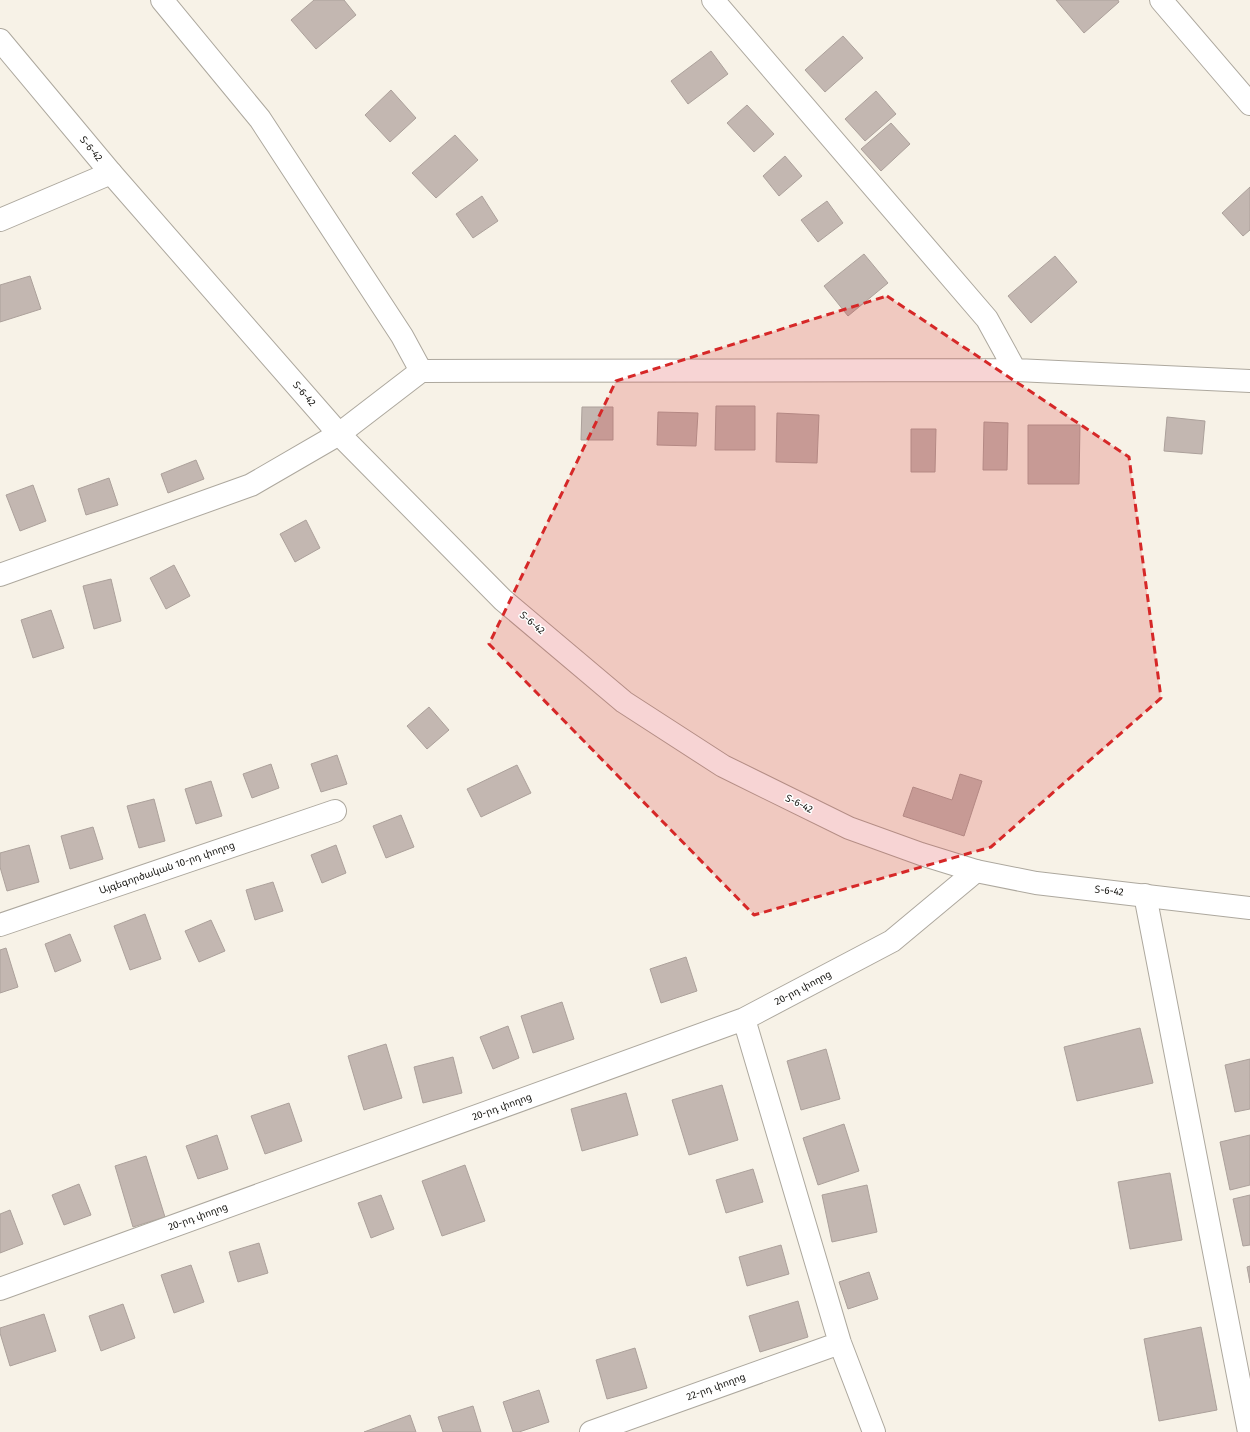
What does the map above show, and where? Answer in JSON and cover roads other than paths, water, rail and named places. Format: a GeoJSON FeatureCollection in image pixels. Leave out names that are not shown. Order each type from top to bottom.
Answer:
{"type":"FeatureCollection","features":[{"type":"Feature","properties":{"kind":"street"},"geometry":{"type":"LineString","coordinates":[[162,0],[260,119],[402,336],[421,371]]}},
{"type":"Feature","properties":{"kind":"street"},"geometry":{"type":"LineString","coordinates":[[713,0],[987,319],[1015,370]]}},
{"type":"Feature","properties":{"kind":"street"},"geometry":{"type":"LineString","coordinates":[[1161,0],[1250,104]]}},
{"type":"Feature","properties":{"kind":"street","name":"Տ-6-42"},"geometry":{"type":"LineString","coordinates":[[0,40],[111,173],[339,434],[504,600],[624,702],[723,766],[849,828],[921,854],[976,871],[1036,883],[1250,908]]}},
{"type":"Feature","properties":{"kind":"street"},"geometry":{"type":"LineString","coordinates":[[0,220],[111,173]]}},
{"type":"Feature","properties":{"kind":"street"},"geometry":{"type":"LineString","coordinates":[[0,575],[251,485],[339,434],[421,371],[1015,370],[1250,381]]}},
{"type":"Feature","properties":{"kind":"street","name":"Այգեգործական 10-րդ փողոց"},"geometry":{"type":"LineString","coordinates":[[0,926],[335,811]]}},
{"type":"Feature","properties":{"kind":"street","name":"20-րդ փողոց"},"geometry":{"type":"LineString","coordinates":[[0,1289],[744,1019],[892,941],[976,871]]}},
{"type":"Feature","properties":{"kind":"street"},"geometry":{"type":"LineString","coordinates":[[1145,895],[1249,1432]]}},
{"type":"Feature","properties":{"kind":"street"},"geometry":{"type":"LineString","coordinates":[[744,1019],[840,1343],[874,1432]]}},
{"type":"Feature","properties":{"kind":"street","name":"22-րդ փողոց"},"geometry":{"type":"LineString","coordinates":[[591,1432],[840,1343]]}}]}
